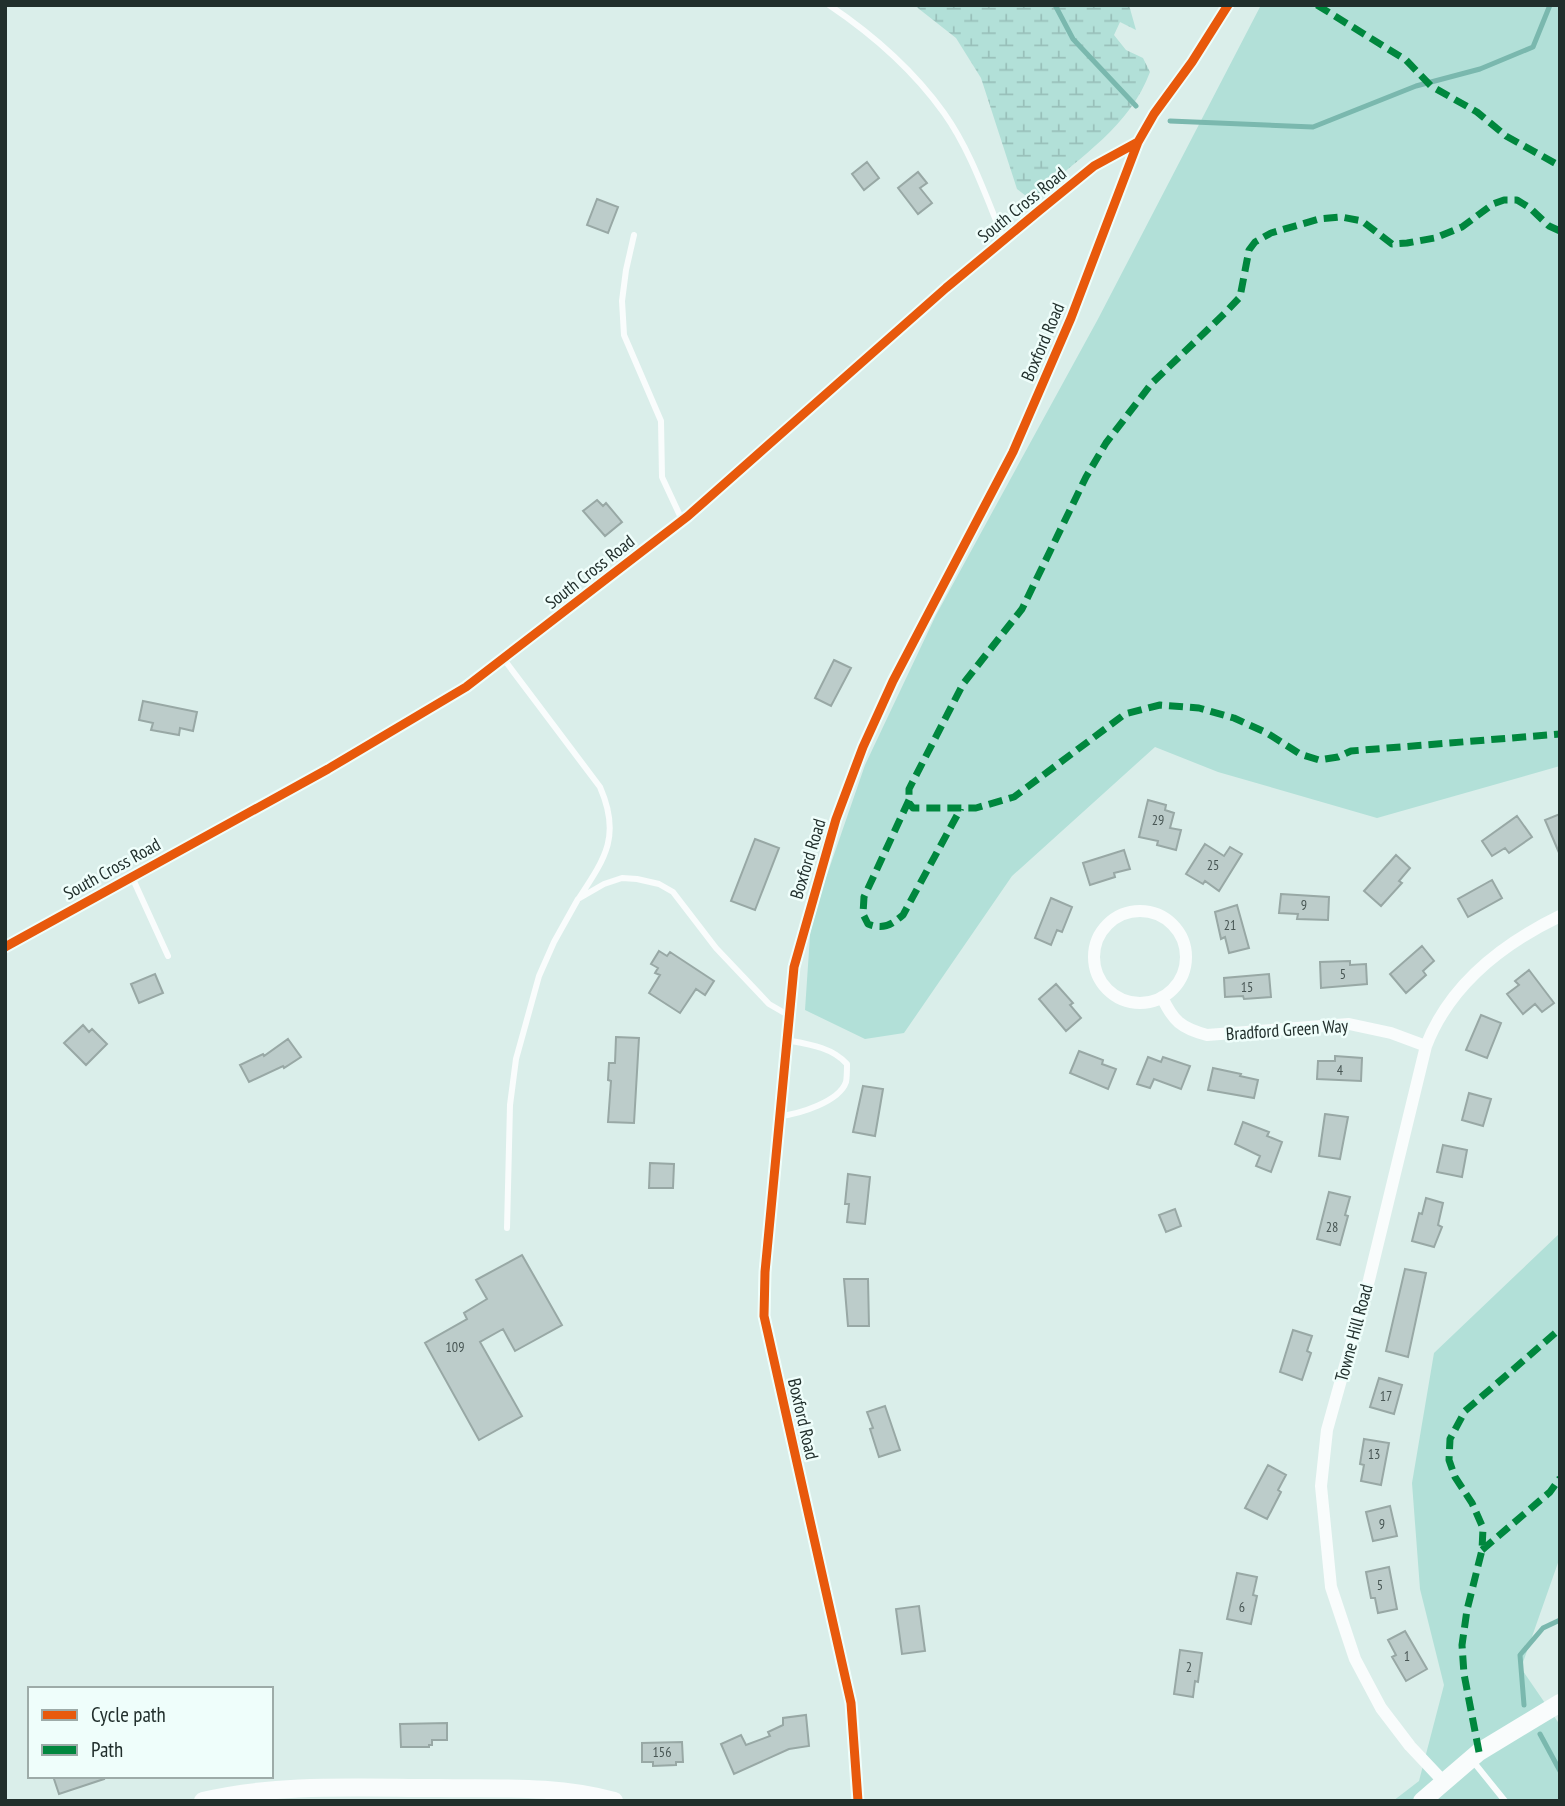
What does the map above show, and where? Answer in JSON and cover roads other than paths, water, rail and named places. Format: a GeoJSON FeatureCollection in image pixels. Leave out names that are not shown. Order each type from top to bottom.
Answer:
{"type":"FeatureCollection","features":[{"type":"Feature","properties":{"kind":"street","name":"Boxford Road"},"geometry":{"type":"LineString","coordinates":[[858,1801],[851,1703],[764,1316],[765,1272],[794,967],[811,899],[863,747],[893,681],[1013,452],[1071,318],[1138,142],[1228,5]]}},
{"type":"Feature","properties":{"kind":"street","name":"South Cross Road"},"geometry":{"type":"LineString","coordinates":[[5,947],[403,726],[466,687],[682,520],[1003,240],[1094,166],[1138,142]]}},
{"type":"Feature","properties":{"kind":"street"},"geometry":{"type":"LineString","coordinates":[[1134,911],[1152,912],[1168,920],[1180,934],[1186,951],[1184,969],[1176,985],[1162,997],[1145,1002],[1127,1001],[1111,993],[1099,979],[1093,962],[1095,944],[1103,928],[1117,916],[1134,911]]}},
{"type":"Feature","properties":{"kind":"street","name":"Towne Hill Road"},"geometry":{"type":"LineString","coordinates":[[1444,1782],[1410,1746],[1381,1708],[1355,1659],[1331,1587],[1321,1486],[1327,1430],[1369,1280],[1432,1030],[1452,998],[1487,960],[1530,931],[1560,916]]}},
{"type":"Feature","properties":{"kind":"street","name":"Bradford Green Way"},"geometry":{"type":"LineString","coordinates":[[1162,997],[1171,1016],[1189,1030],[1207,1035],[1349,1024],[1391,1033],[1426,1046]]}},
{"type":"Feature","properties":{"kind":"street"},"geometry":{"type":"LineString","coordinates":[[1422,1801],[1471,1759],[1560,1703]]}},
{"type":"Feature","properties":{"kind":"street"},"geometry":{"type":"LineString","coordinates":[[203,1801],[270,1791],[377,1788],[562,1789],[614,1801]]}},
{"type":"Feature","properties":{"kind":"lane"},"geometry":{"type":"LineString","coordinates":[[830,5],[918,80],[945,114],[980,181],[1003,240]]}},
{"type":"Feature","properties":{"kind":"lane"},"geometry":{"type":"LineString","coordinates":[[634,235],[622,301],[624,335],[661,421],[662,477],[682,520]]}},
{"type":"Feature","properties":{"kind":"lane"},"geometry":{"type":"LineString","coordinates":[[503,658],[600,787],[610,809],[611,830],[608,845],[596,872],[554,942],[539,976],[516,1059],[509,1116],[507,1227]]}},
{"type":"Feature","properties":{"kind":"lane"},"geometry":{"type":"LineString","coordinates":[[132,877],[168,956]]}},
{"type":"Feature","properties":{"kind":"lane"},"geometry":{"type":"LineString","coordinates":[[578,899],[604,884],[622,878],[659,884],[673,892],[716,948],[769,1004],[788,1015]]}},
{"type":"Feature","properties":{"kind":"lane"},"geometry":{"type":"LineString","coordinates":[[779,1116],[794,1114],[818,1105],[841,1089],[847,1078],[847,1064],[840,1057],[826,1050],[786,1040]]}},
{"type":"Feature","properties":{"kind":"lane"},"geometry":{"type":"LineString","coordinates":[[1471,1759],[1502,1800]]}},
{"type":"Feature","properties":{"kind":"waterway"},"geometry":{"type":"LineString","coordinates":[[1055,5],[1073,39],[1136,106]]}},
{"type":"Feature","properties":{"kind":"waterway"},"geometry":{"type":"LineString","coordinates":[[1170,121],[1313,127],[1416,86],[1480,69],[1533,47],[1550,5]]}},
{"type":"Feature","properties":{"kind":"waterway"},"geometry":{"type":"LineString","coordinates":[[1524,1705],[1520,1655],[1543,1628],[1560,1620]]}},
{"type":"Feature","properties":{"kind":"waterway"},"geometry":{"type":"LineString","coordinates":[[1540,1734],[1560,1771]]}}]}
